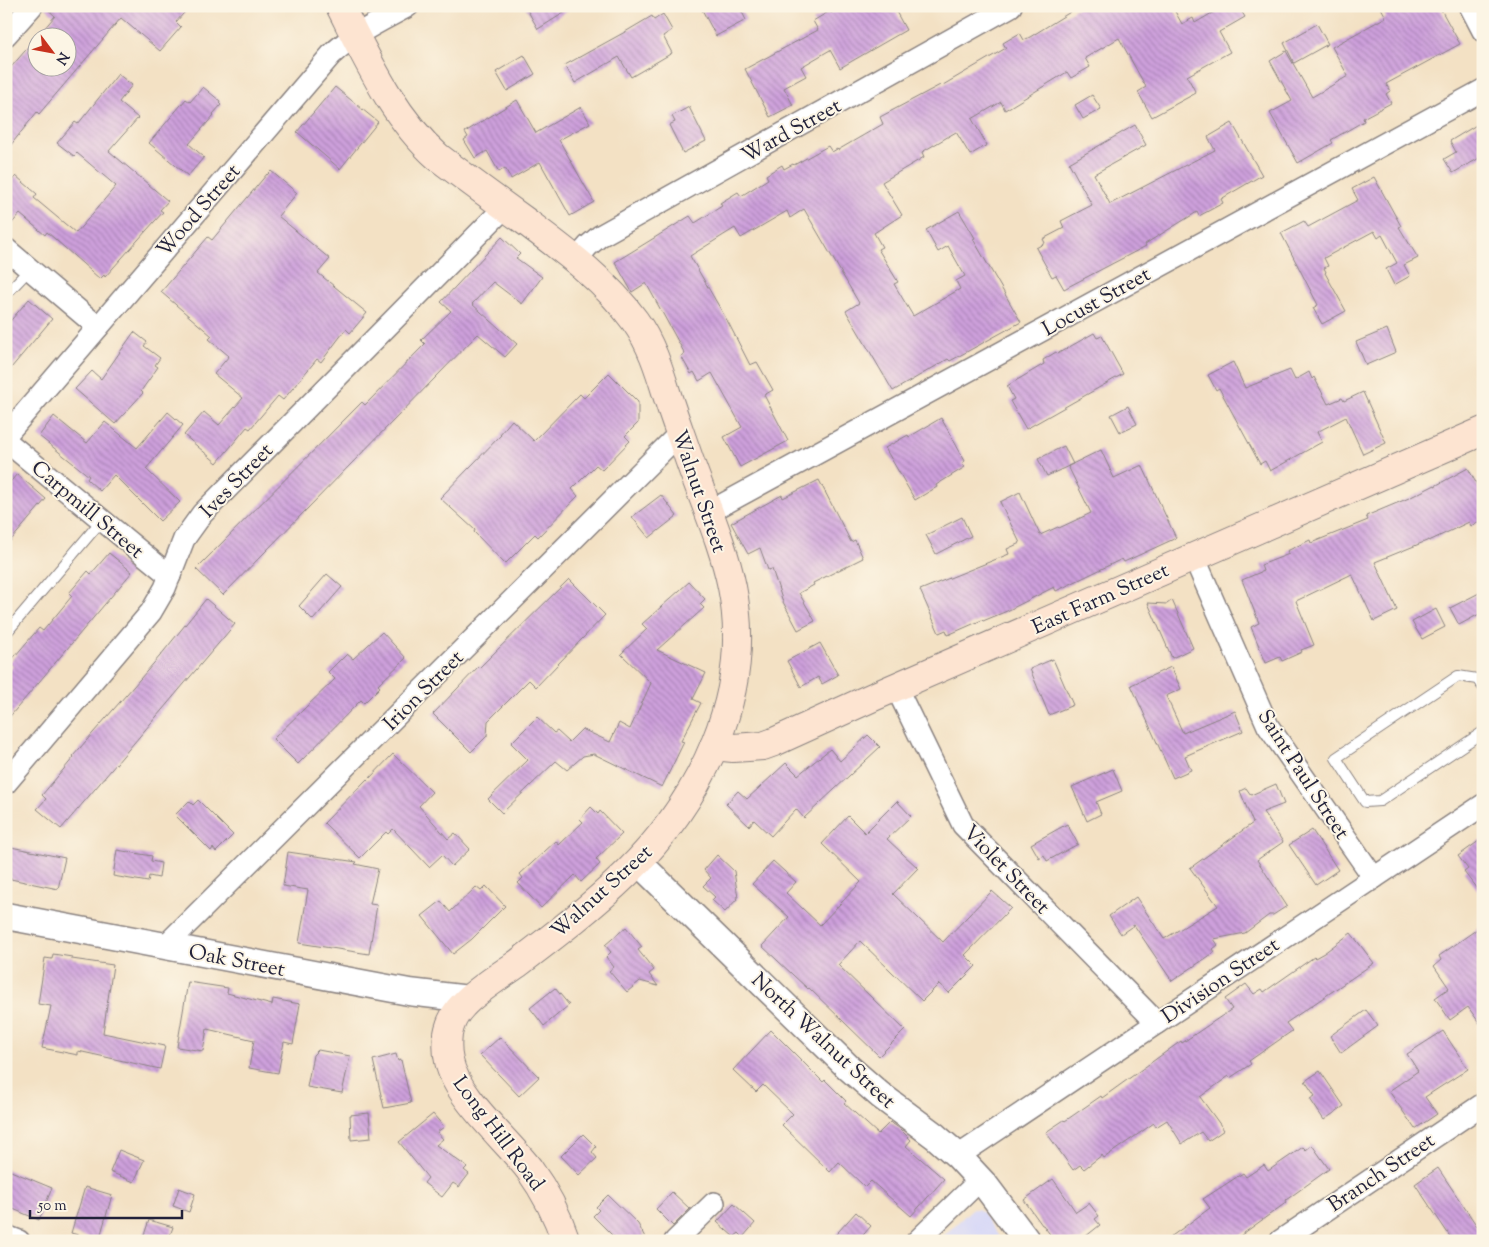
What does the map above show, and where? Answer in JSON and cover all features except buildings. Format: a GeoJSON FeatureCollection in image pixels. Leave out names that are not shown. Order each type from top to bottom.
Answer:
{"type":"FeatureCollection","features":[{"type":"Feature","properties":{"kind":"main road","name":"Walnut Street"},"geometry":{"type":"LineString","coordinates":[[340,6],[392,101],[425,146],[576,260],[604,286],[636,322],[647,340],[658,368],[709,512],[732,588],[736,624],[736,662],[730,696],[714,746],[698,779],[672,822],[638,862],[609,890],[574,920],[469,999]]}},
{"type":"Feature","properties":{"kind":"main road","name":"East Farm Street"},"geometry":{"type":"LineString","coordinates":[[714,746],[750,748],[774,742],[1483,431]]}},
{"type":"Feature","properties":{"kind":"main road","name":"Long Hill Road"},"geometry":{"type":"LineString","coordinates":[[469,999],[456,1014],[450,1028],[448,1056],[451,1070],[472,1103],[512,1148],[539,1183],[552,1207],[566,1241]]}},
{"type":"Feature","properties":{"kind":"street"},"geometry":{"type":"LineString","coordinates":[[6,36],[32,6]]}},
{"type":"Feature","properties":{"kind":"street","name":"Wood Street"},"geometry":{"type":"LineString","coordinates":[[6,436],[307,82],[340,46],[355,35],[408,6]]}},
{"type":"Feature","properties":{"kind":"street","name":"Ward Street"},"geometry":{"type":"LineString","coordinates":[[576,260],[600,236],[1011,6]]}},
{"type":"Feature","properties":{"kind":"street"},"geometry":{"type":"LineString","coordinates":[[1470,6],[1483,31]]}},
{"type":"Feature","properties":{"kind":"street","name":"Locust Street"},"geometry":{"type":"LineString","coordinates":[[709,512],[1483,90]]}},
{"type":"Feature","properties":{"kind":"street","name":"Ives Street"},"geometry":{"type":"LineString","coordinates":[[6,782],[151,612],[162,596],[184,539],[202,514],[505,206]]}},
{"type":"Feature","properties":{"kind":"street"},"geometry":{"type":"LineString","coordinates":[[6,249],[98,327]]}},
{"type":"Feature","properties":{"kind":"street","name":"Irion Street"},"geometry":{"type":"LineString","coordinates":[[165,946],[680,433]]}},
{"type":"Feature","properties":{"kind":"street","name":"Carpmill Street"},"geometry":{"type":"LineString","coordinates":[[6,441],[170,576]]}},
{"type":"Feature","properties":{"kind":"street","name":"Saint Paul Street"},"geometry":{"type":"LineString","coordinates":[[1194,557],[1268,726],[1374,878]]}},
{"type":"Feature","properties":{"kind":"street","name":"Violet Street"},"geometry":{"type":"LineString","coordinates":[[896,687],[963,825],[1157,1023]]}},
{"type":"Feature","properties":{"kind":"street","name":"Division Street"},"geometry":{"type":"LineString","coordinates":[[958,1156],[1483,805]]}},
{"type":"Feature","properties":{"kind":"street","name":"North Walnut Street"},"geometry":{"type":"LineString","coordinates":[[638,862],[849,1068],[880,1095],[935,1136],[958,1156],[981,1179],[1003,1206],[1027,1241]]}},
{"type":"Feature","properties":{"kind":"street","name":"Oak Street"},"geometry":{"type":"LineString","coordinates":[[6,916],[409,992],[469,999]]}},
{"type":"Feature","properties":{"kind":"street","name":"Branch Street"},"geometry":{"type":"LineString","coordinates":[[1280,1241],[1483,1104]]}},
{"type":"Feature","properties":{"kind":"street"},"geometry":{"type":"LineString","coordinates":[[918,1241],[981,1179]]}},
{"type":"Feature","properties":{"kind":"street"},"geometry":{"type":"LineString","coordinates":[[675,1241],[714,1204]]}},
{"type":"Feature","properties":{"kind":"street"},"geometry":{"type":"LineString","coordinates":[[6,1236],[19,1241]]}},
{"type":"Feature","properties":{"kind":"lane"},"geometry":{"type":"LineString","coordinates":[[6,294],[30,269]]}},
{"type":"Feature","properties":{"kind":"lane"},"geometry":{"type":"LineString","coordinates":[[6,633],[102,520]]}},
{"type":"Feature","properties":{"kind":"lane"},"geometry":{"type":"LineString","coordinates":[[1483,687],[1477,679],[1458,676],[1336,758],[1365,802],[1380,801],[1483,732]]}},
{"type":"Feature","properties":{"kind":"shaded area"},"geometry":{"type":"Polygon","coordinates":[[[972,1209],[978,1209],[982,1212],[1002,1241],[938,1241],[972,1209]]]}}]}
